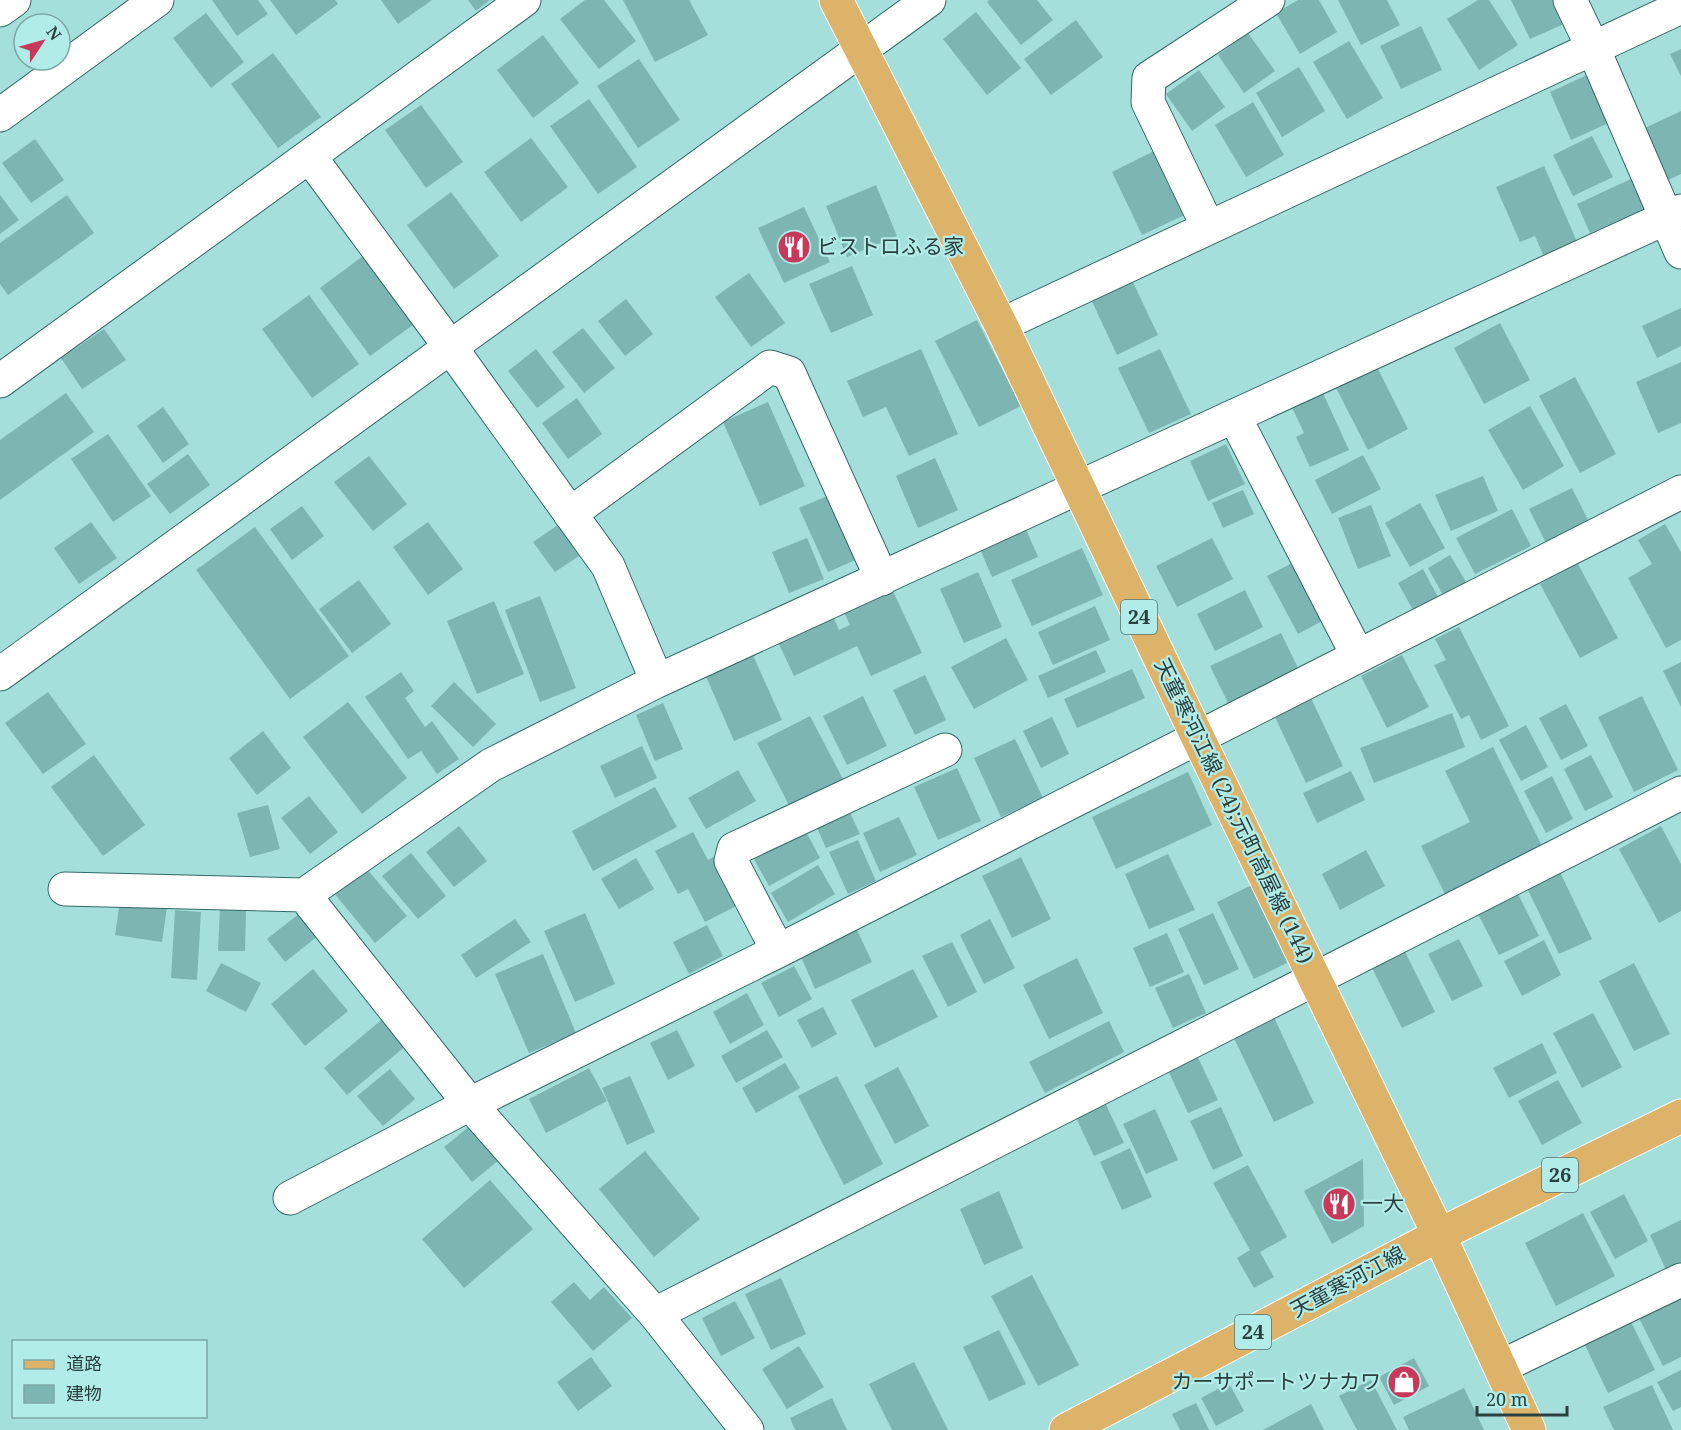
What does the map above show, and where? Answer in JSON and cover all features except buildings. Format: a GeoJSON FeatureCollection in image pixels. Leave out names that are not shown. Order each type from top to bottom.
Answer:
{"type":"FeatureCollection","features":[{"type":"Feature","properties":{"kind":"main road","name":"天童寒河江線 (24);元町高屋線 (144)"},"geometry":{"type":"LineString","coordinates":[[836,0],[1001,325],[1439,1235],[1529,1430]]}},
{"type":"Feature","properties":{"kind":"main road","name":"26"},"geometry":{"type":"LineString","coordinates":[[1439,1235],[1681,1116]]}},
{"type":"Feature","properties":{"kind":"main road","name":"天童寒河江線"},"geometry":{"type":"LineString","coordinates":[[1066,1430],[1439,1235]]}},
{"type":"Feature","properties":{"kind":"street"},"geometry":{"type":"LineString","coordinates":[[0,10],[14,0]]}},
{"type":"Feature","properties":{"kind":"street"},"geometry":{"type":"LineString","coordinates":[[0,115],[157,0]]}},
{"type":"Feature","properties":{"kind":"street"},"geometry":{"type":"LineString","coordinates":[[0,381],[524,0]]}},
{"type":"Feature","properties":{"kind":"street"},"geometry":{"type":"LineString","coordinates":[[0,674],[929,0]]}},
{"type":"Feature","properties":{"kind":"street"},"geometry":{"type":"LineString","coordinates":[[1208,227],[1148,102],[1149,78],[1268,0]]}},
{"type":"Feature","properties":{"kind":"street"},"geometry":{"type":"LineString","coordinates":[[1570,0],[1673,214],[1681,252]]}},
{"type":"Feature","properties":{"kind":"street"},"geometry":{"type":"LineString","coordinates":[[1001,325],[1681,7]]}},
{"type":"Feature","properties":{"kind":"street"},"geometry":{"type":"LineString","coordinates":[[310,157],[608,566],[657,681]]}},
{"type":"Feature","properties":{"kind":"street"},"geometry":{"type":"LineString","coordinates":[[65,889],[304,895],[492,765],[657,681],[1673,214]]}},
{"type":"Feature","properties":{"kind":"street"},"geometry":{"type":"LineString","coordinates":[[570,514],[770,368],[789,373],[882,579]]}},
{"type":"Feature","properties":{"kind":"street"},"geometry":{"type":"LineString","coordinates":[[1234,417],[1358,656]]}},
{"type":"Feature","properties":{"kind":"street"},"geometry":{"type":"LineString","coordinates":[[290,1198],[470,1104],[778,951],[1681,492]]}},
{"type":"Feature","properties":{"kind":"street"},"geometry":{"type":"LineString","coordinates":[[778,951],[731,861],[735,849],[945,750]]}},
{"type":"Feature","properties":{"kind":"street"},"geometry":{"type":"LineString","coordinates":[[655,1314],[1681,793]]}},
{"type":"Feature","properties":{"kind":"street"},"geometry":{"type":"LineString","coordinates":[[304,895],[470,1104],[655,1314],[747,1430]]}},
{"type":"Feature","properties":{"kind":"street"},"geometry":{"type":"LineString","coordinates":[[1500,1367],[1681,1280]]}},
{"type":"Feature","properties":{"kind":"place","name":"ビストロふる家"},"geometry":{"type":"Point","coordinates":[794,247]}},
{"type":"Feature","properties":{"kind":"place","name":"一大"},"geometry":{"type":"Point","coordinates":[1339,1204]}},
{"type":"Feature","properties":{"kind":"place","name":"カーサポートツナカワ"},"geometry":{"type":"Point","coordinates":[1404,1382]}}]}
